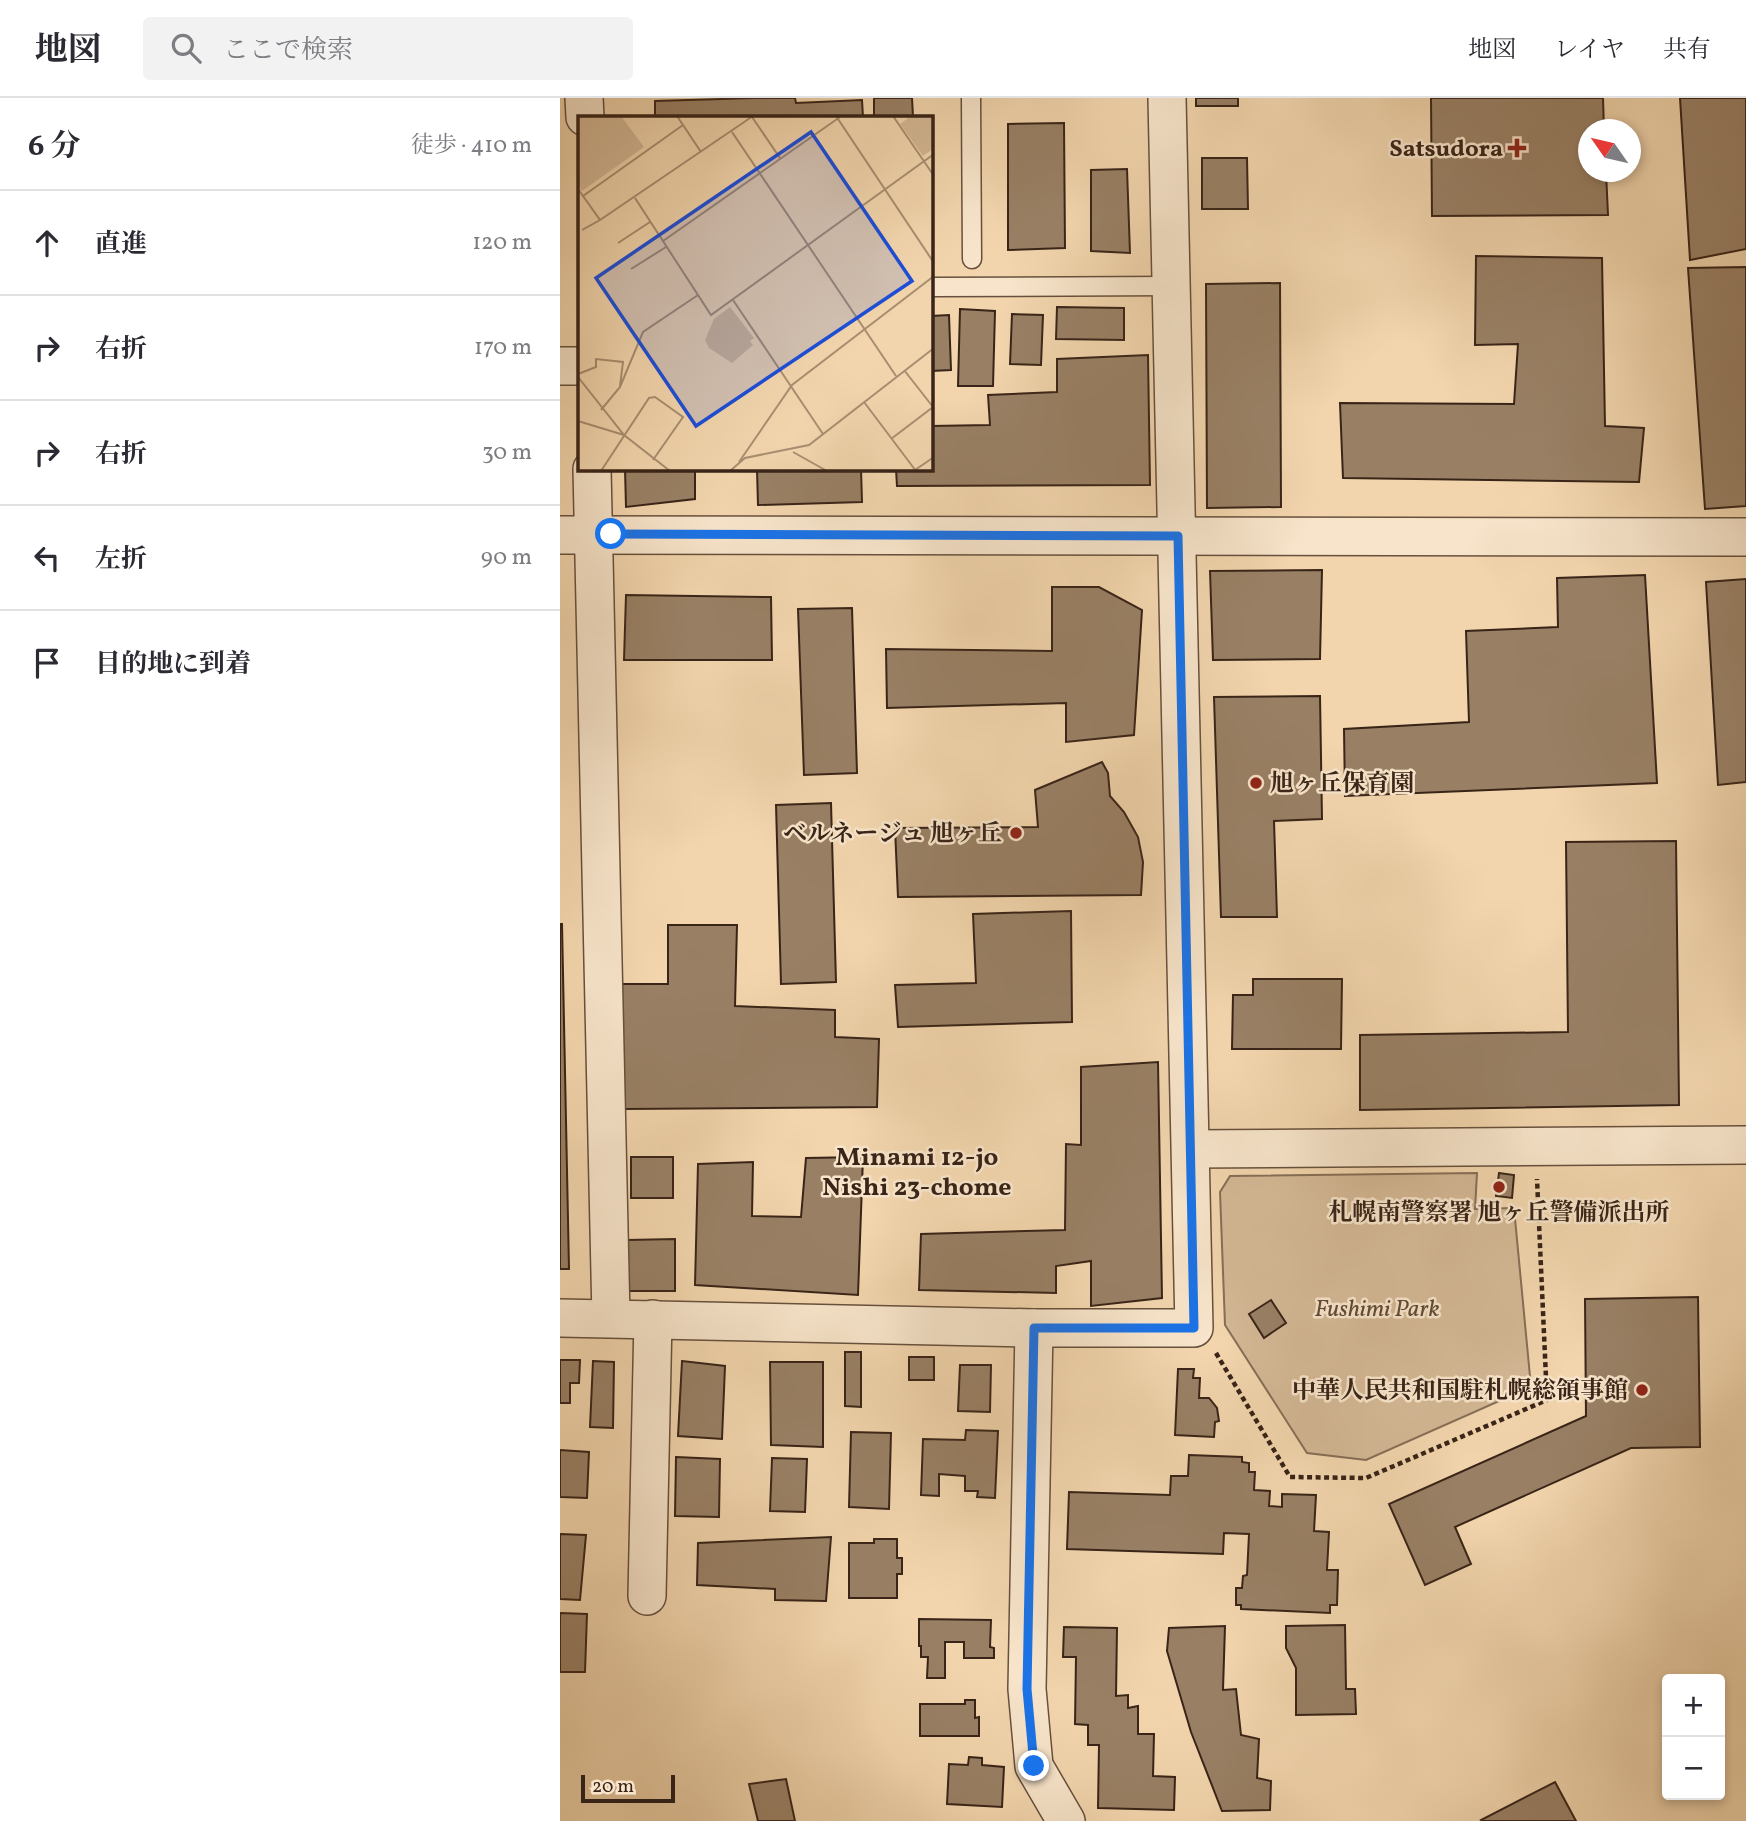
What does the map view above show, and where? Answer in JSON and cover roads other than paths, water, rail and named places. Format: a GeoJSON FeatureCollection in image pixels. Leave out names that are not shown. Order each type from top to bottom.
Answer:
{"type":"FeatureCollection","features":[{"type":"Feature","properties":{"kind":"street"},"geometry":{"type":"LineString","coordinates":[[584,98],[585,116]]}},
{"type":"Feature","properties":{"kind":"street"},"geometry":{"type":"LineString","coordinates":[[560,1318],[1034,1328],[1194,1328],[1167,98]]}},
{"type":"Feature","properties":{"kind":"street"},"geometry":{"type":"LineString","coordinates":[[560,366],[578,366]]}},
{"type":"Feature","properties":{"kind":"street"},"geometry":{"type":"LineString","coordinates":[[592,471],[577,535],[611,1318]]}},
{"type":"Feature","properties":{"kind":"street"},"geometry":{"type":"LineString","coordinates":[[577,535],[1746,537]]}},
{"type":"Feature","properties":{"kind":"street"},"geometry":{"type":"LineString","coordinates":[[1191,1149],[1746,1145]]}},
{"type":"Feature","properties":{"kind":"street"},"geometry":{"type":"LineString","coordinates":[[647,1596],[653,1319]]}},
{"type":"Feature","properties":{"kind":"street"},"geometry":{"type":"LineString","coordinates":[[1034,1328],[1027,1689],[1034,1766],[1066,1821]]}},
{"type":"Feature","properties":{"kind":"lane"},"geometry":{"type":"LineString","coordinates":[[971,98],[972,259]]}},
{"type":"Feature","properties":{"kind":"lane"},"geometry":{"type":"LineString","coordinates":[[933,287],[1172,286]]}},
{"type":"Feature","properties":{"kind":"place","name":"Satsudora"},"geometry":{"type":"Point","coordinates":[1517,148]}},
{"type":"Feature","properties":{"kind":"place","name":"旭ヶ丘保育園"},"geometry":{"type":"Point","coordinates":[1256,783]}},
{"type":"Feature","properties":{"kind":"place","name":"ベルネージュ 旭ヶ丘"},"geometry":{"type":"Point","coordinates":[1016,833]}},
{"type":"Feature","properties":{"kind":"place","name":"札幌南警察署 旭ヶ丘警備派出所"},"geometry":{"type":"Point","coordinates":[1499,1187]}},
{"type":"Feature","properties":{"kind":"place","name":"中華人民共和国駐札幌総領事館"},"geometry":{"type":"Point","coordinates":[1642,1390]}},
{"type":"Feature","properties":{"kind":"district","name":"Minami 12-jo Nishi 23-chome"},"geometry":{"type":"Point","coordinates":[917,1171]}},
{"type":"Feature","properties":{"kind":"park label","name":"Fushimi Park"},"geometry":{"type":"Point","coordinates":[1377,1308]}}]}
